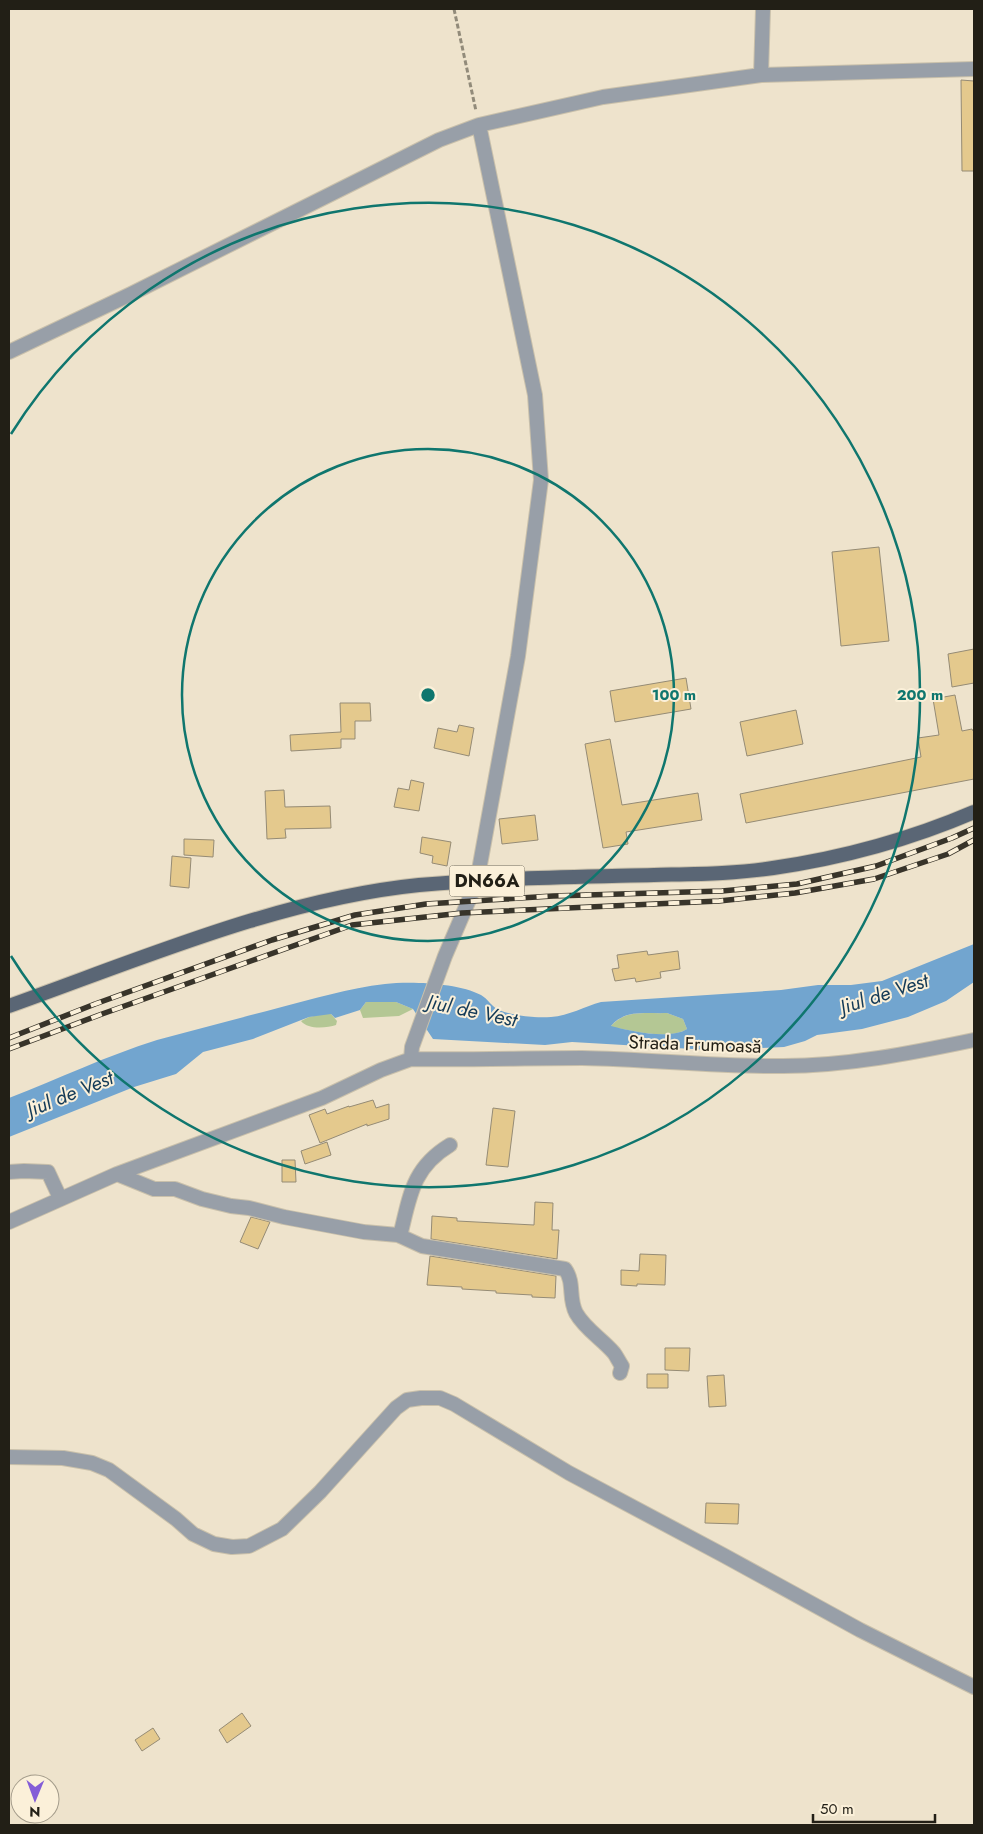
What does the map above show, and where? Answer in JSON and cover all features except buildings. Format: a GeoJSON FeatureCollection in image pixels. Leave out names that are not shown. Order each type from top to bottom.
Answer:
{"type":"FeatureCollection","features":[{"type":"Feature","properties":{"kind":"main road","name":"DN66A"},"geometry":{"type":"LineString","coordinates":[[9,1006],[217,932],[333,899],[420,885],[477,881],[728,872],[773,868],[872,847],[922,832],[974,812]]}},
{"type":"Feature","properties":{"kind":"street"},"geometry":{"type":"LineString","coordinates":[[761,75],[763,9]]}},
{"type":"Feature","properties":{"kind":"street"},"geometry":{"type":"LineString","coordinates":[[9,352],[131,294],[439,140],[479,125],[603,97],[761,75],[974,69]]}},
{"type":"Feature","properties":{"kind":"street"},"geometry":{"type":"LineString","coordinates":[[412,1053],[445,956],[477,881],[518,656],[540,480],[535,395],[479,125]]}},
{"type":"Feature","properties":{"kind":"street","name":"Strada Frumoasă"},"geometry":{"type":"LineString","coordinates":[[9,1222],[117,1174],[322,1098],[412,1053],[583,1058],[723,1066],[785,1066],[898,1054],[974,1040]]}},
{"type":"Feature","properties":{"kind":"street"},"geometry":{"type":"LineString","coordinates":[[400,1236],[409,1199],[418,1175],[426,1163],[450,1145]]}},
{"type":"Feature","properties":{"kind":"street"},"geometry":{"type":"LineString","coordinates":[[9,1172],[24,1170],[48,1172],[60,1198]]}},
{"type":"Feature","properties":{"kind":"street"},"geometry":{"type":"LineString","coordinates":[[117,1174],[154,1189],[175,1189],[202,1199],[231,1206],[250,1208],[284,1217],[364,1232],[400,1236],[422,1246],[565,1269],[571,1277],[572,1300],[576,1313],[591,1331],[615,1354],[622,1366],[620,1373]]}},
{"type":"Feature","properties":{"kind":"street"},"geometry":{"type":"LineString","coordinates":[[9,1457],[63,1458],[92,1463],[109,1470],[176,1519],[193,1534],[223,1546],[249,1546],[282,1529],[320,1492],[396,1408],[407,1400],[440,1398],[454,1404],[521,1446],[621,1501],[860,1630],[974,1687]]}},
{"type":"Feature","properties":{"kind":"path"},"geometry":{"type":"LineString","coordinates":[[454,9],[479,125]]}},
{"type":"Feature","properties":{"kind":"green space"},"geometry":{"type":"Polygon","coordinates":[[[366,1002],[396,1002],[413,1009],[399,1016],[363,1018],[360,1010],[366,1002]]]}},
{"type":"Feature","properties":{"kind":"green space"},"geometry":{"type":"Polygon","coordinates":[[[667,1013],[683,1019],[687,1029],[670,1034],[660,1034],[610,1027],[622,1017],[629,1015],[667,1013]]]}},
{"type":"Feature","properties":{"kind":"green space"},"geometry":{"type":"Polygon","coordinates":[[[331,1014],[337,1021],[336,1025],[313,1027],[301,1021],[309,1017],[331,1014]]]}},
{"type":"Feature","properties":{"kind":"water","name":"Jiul de Vest"},"geometry":{"type":"Polygon","coordinates":[[[974,944],[974,982],[946,1001],[908,1017],[862,1029],[817,1035],[805,1041],[784,1047],[710,1050],[572,1042],[545,1045],[433,1039],[413,1009],[396,1002],[366,1002],[360,1010],[335,1018],[331,1014],[309,1017],[253,1039],[203,1052],[176,1074],[134,1087],[9,1137],[9,1098],[101,1060],[157,1040],[358,988],[396,983],[447,985],[481,995],[497,1009],[511,1014],[545,1017],[564,1015],[601,1002],[781,990],[818,985],[851,985],[882,981],[974,944]],[[667,1013],[636,1014],[623,1017],[611,1026],[650,1034],[671,1034],[687,1029],[683,1019],[667,1013]]]}},
{"type":"Feature","properties":{"kind":"railway"},"geometry":{"type":"LineString","coordinates":[[9,1038],[95,1004],[272,940],[355,915],[426,904],[553,896],[722,891],[797,884],[876,866],[974,828]]}},
{"type":"Feature","properties":{"kind":"railway"},"geometry":{"type":"LineString","coordinates":[[9,1049],[352,925],[462,913],[719,901],[795,893],[874,879],[948,854],[974,840]]}}]}
